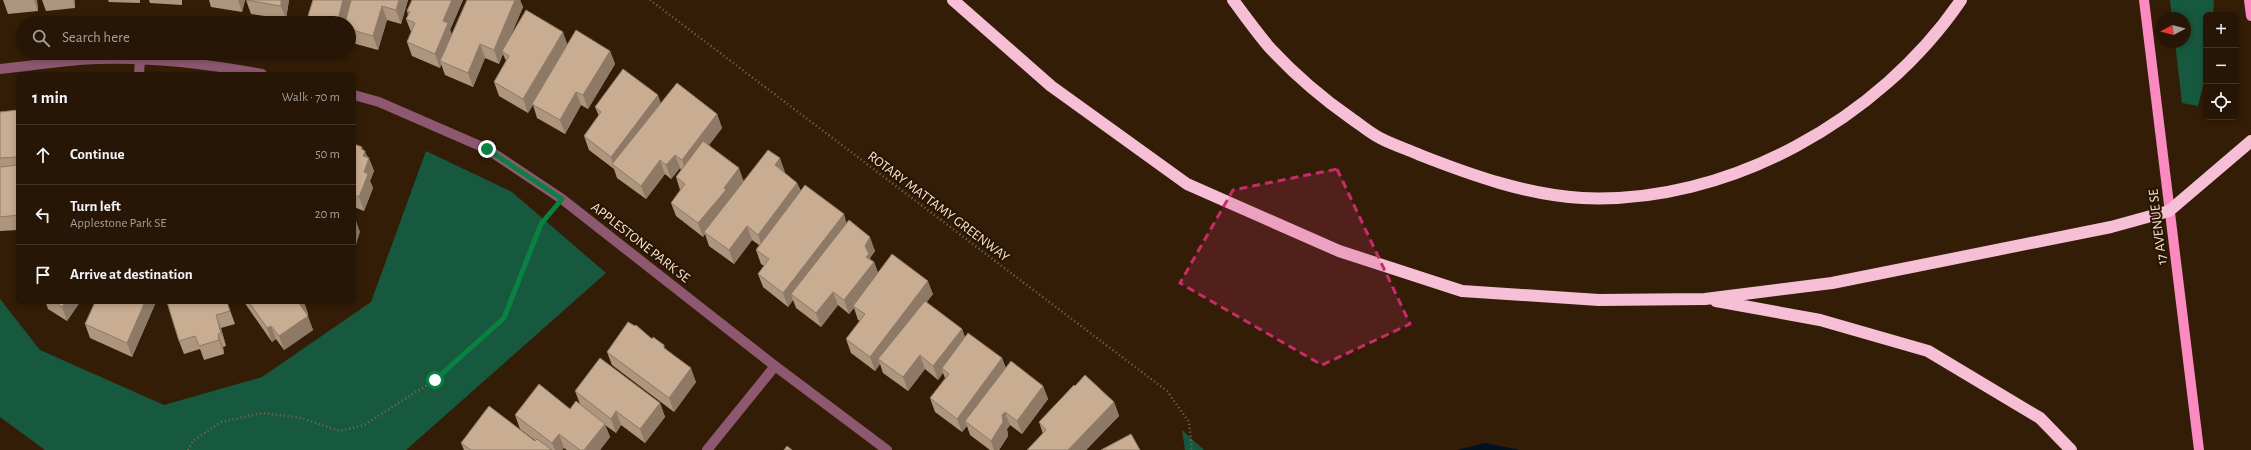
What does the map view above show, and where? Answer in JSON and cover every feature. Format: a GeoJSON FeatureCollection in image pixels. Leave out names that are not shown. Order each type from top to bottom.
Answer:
{"type":"FeatureCollection","features":[{"type":"Feature","properties":{"kind":"highway"},"geometry":{"type":"LineString","coordinates":[[953,0],[1051,86],[1187,184],[1339,251],[1462,291],[1599,300],[1705,299],[1832,283],[2111,227],[2169,211],[2251,141]]}},
{"type":"Feature","properties":{"kind":"highway"},"geometry":{"type":"LineString","coordinates":[[1233,0],[1269,47],[1320,96],[1379,138],[1446,165],[1512,187],[1582,198],[1653,196],[1719,179],[1782,154],[1840,120],[1894,77],[1942,27],[1961,0]]}},
{"type":"Feature","properties":{"kind":"highway"},"geometry":{"type":"LineString","coordinates":[[1705,299],[1820,320],[1928,351],[2040,418],[2071,450]]}},
{"type":"Feature","properties":{"kind":"main road","name":"17 AVENUE SE"},"geometry":{"type":"LineString","coordinates":[[2144,0],[2199,450]]}},
{"type":"Feature","properties":{"kind":"main road"},"geometry":{"type":"LineString","coordinates":[[2249,0],[2251,16]]}},
{"type":"Feature","properties":{"kind":"street"},"geometry":{"type":"LineString","coordinates":[[0,69],[86,60]]}},
{"type":"Feature","properties":{"kind":"street"},"geometry":{"type":"LineString","coordinates":[[139,72],[140,60]]}},
{"type":"Feature","properties":{"kind":"street"},"geometry":{"type":"LineString","coordinates":[[147,60],[239,72]]}},
{"type":"Feature","properties":{"kind":"street","name":"APPLESTONE PARK SE"},"geometry":{"type":"LineString","coordinates":[[356,96],[379,102],[487,149],[562,199],[775,366],[887,450]]}},
{"type":"Feature","properties":{"kind":"street"},"geometry":{"type":"LineString","coordinates":[[707,450],[775,366]]}},
{"type":"Feature","properties":{"kind":"path","name":"ROTARY MATTAMY GREENWAY"},"geometry":{"type":"LineString","coordinates":[[650,0],[1167,391],[1189,422],[1192,450]]}},
{"type":"Feature","properties":{"kind":"path"},"geometry":{"type":"LineString","coordinates":[[188,450],[193,441],[221,422],[262,414],[301,418],[340,431],[364,425],[435,380],[504,318],[541,224],[562,199]]}},
{"type":"Feature","properties":{"kind":"highlighted area"},"geometry":{"type":"Polygon","coordinates":[[[1337,169],[1410,324],[1322,365],[1180,283],[1233,190],[1337,169]]]}},
{"type":"Feature","properties":{"kind":"green space"},"geometry":{"type":"Polygon","coordinates":[[[2170,0],[2214,0],[2213,12],[2203,12],[2203,87],[2198,106],[2182,103],[2176,48],[2191,48],[2191,12],[2171,12],[2170,0]]]}},
{"type":"Feature","properties":{"kind":"green space"},"geometry":{"type":"Polygon","coordinates":[[[426,151],[512,192],[606,273],[406,450],[45,450],[0,417],[0,299],[40,350],[164,405],[262,377],[371,302],[426,151]]]}},
{"type":"Feature","properties":{"kind":"green space"},"geometry":{"type":"Polygon","coordinates":[[[1182,430],[1203,449],[1203,450],[1185,450],[1182,430]]]}},
{"type":"Feature","properties":{"kind":"water"},"geometry":{"type":"Polygon","coordinates":[[[1485,443],[1520,450],[1457,450],[1485,443]]]}},
{"type":"Feature","properties":{"kind":"building"},"geometry":{"type":"Polygon","coordinates":[[[246,0],[281,0],[281,6],[246,0]]]}},
{"type":"Feature","properties":{"kind":"building"},"geometry":{"type":"Polygon","coordinates":[[[313,0],[343,0],[339,16],[308,16],[313,0]]]}},
{"type":"Feature","properties":{"kind":"building"},"geometry":{"type":"Polygon","coordinates":[[[351,0],[399,0],[396,10],[382,6],[373,36],[356,31],[356,16],[347,16],[351,0]]]}},
{"type":"Feature","properties":{"kind":"building"},"geometry":{"type":"Polygon","coordinates":[[[412,0],[452,0],[443,21],[448,23],[435,54],[407,42],[415,23],[406,19],[410,12],[407,11],[412,0]]]}},
{"type":"Feature","properties":{"kind":"building"},"geometry":{"type":"Polygon","coordinates":[[[467,0],[515,0],[494,50],[480,44],[468,73],[440,61],[467,0]]]}},
{"type":"Feature","properties":{"kind":"building"},"geometry":{"type":"Polygon","coordinates":[[[526,10],[563,32],[523,99],[494,82],[509,56],[502,51],[526,10]]]}},
{"type":"Feature","properties":{"kind":"building"},"geometry":{"type":"Polygon","coordinates":[[[576,30],[610,51],[583,95],[576,92],[560,120],[532,104],[576,30]]]}},
{"type":"Feature","properties":{"kind":"building"},"geometry":{"type":"Polygon","coordinates":[[[623,69],[658,95],[611,157],[584,136],[601,112],[595,107],[623,69]]]}},
{"type":"Feature","properties":{"kind":"building"},"geometry":{"type":"Polygon","coordinates":[[[677,83],[717,114],[682,160],[675,155],[666,165],[660,160],[641,186],[612,164],[677,83]]]}},
{"type":"Feature","properties":{"kind":"building"},"geometry":{"type":"Polygon","coordinates":[[[16,110],[16,157],[0,158],[0,112],[16,110]]]}},
{"type":"Feature","properties":{"kind":"building"},"geometry":{"type":"Polygon","coordinates":[[[703,141],[739,168],[724,188],[726,190],[698,223],[671,203],[685,184],[676,177],[703,141]]]}},
{"type":"Feature","properties":{"kind":"building"},"geometry":{"type":"Polygon","coordinates":[[[356,145],[362,147],[361,149],[365,151],[363,156],[369,158],[364,172],[368,174],[359,197],[356,196],[356,145]]]}},
{"type":"Feature","properties":{"kind":"building"},"geometry":{"type":"Polygon","coordinates":[[[768,150],[780,158],[775,165],[797,183],[758,235],[747,226],[729,250],[704,232],[768,150]]]}},
{"type":"Feature","properties":{"kind":"building"},"geometry":{"type":"Polygon","coordinates":[[[16,165],[16,215],[0,217],[0,167],[16,165]]]}},
{"type":"Feature","properties":{"kind":"building"},"geometry":{"type":"Polygon","coordinates":[[[805,185],[844,214],[783,293],[758,274],[769,259],[756,250],[805,185]]]}},
{"type":"Feature","properties":{"kind":"building"},"geometry":{"type":"Polygon","coordinates":[[[849,220],[870,237],[865,246],[869,254],[866,257],[874,262],[844,300],[833,292],[816,313],[791,294],[849,220]]]}},
{"type":"Feature","properties":{"kind":"building"},"geometry":{"type":"Polygon","coordinates":[[[892,254],[928,281],[870,357],[846,339],[865,314],[853,306],[892,254]]]}},
{"type":"Feature","properties":{"kind":"building"},"geometry":{"type":"Polygon","coordinates":[[[925,301],[962,329],[933,366],[920,355],[903,377],[878,359],[925,301]]]}},
{"type":"Feature","properties":{"kind":"building"},"geometry":{"type":"Polygon","coordinates":[[[57,304],[64,304],[62,307],[57,304]]]}},
{"type":"Feature","properties":{"kind":"building"},"geometry":{"type":"Polygon","coordinates":[[[94,304],[144,304],[127,343],[85,324],[94,304]]]}},
{"type":"Feature","properties":{"kind":"building"},"geometry":{"type":"Polygon","coordinates":[[[168,304],[228,304],[230,311],[216,315],[221,333],[218,334],[219,340],[199,346],[195,336],[179,341],[168,304]]]}},
{"type":"Feature","properties":{"kind":"building"},"geometry":{"type":"Polygon","coordinates":[[[250,304],[300,304],[308,316],[279,336],[271,326],[267,328],[250,304]]]}},
{"type":"Feature","properties":{"kind":"building"},"geometry":{"type":"Polygon","coordinates":[[[628,322],[635,326],[636,325],[652,339],[653,337],[664,345],[664,348],[691,368],[669,398],[607,352],[628,322]]]}},
{"type":"Feature","properties":{"kind":"building"},"geometry":{"type":"Polygon","coordinates":[[[968,333],[1002,358],[957,419],[930,398],[949,374],[942,368],[968,333]]]}},
{"type":"Feature","properties":{"kind":"building"},"geometry":{"type":"Polygon","coordinates":[[[600,358],[660,403],[640,429],[616,411],[611,419],[575,391],[600,358]]]}},
{"type":"Feature","properties":{"kind":"building"},"geometry":{"type":"Polygon","coordinates":[[[1011,361],[1043,386],[1017,421],[1005,412],[1002,415],[1003,422],[991,441],[965,421],[1011,361]]]}},
{"type":"Feature","properties":{"kind":"building"},"geometry":{"type":"Polygon","coordinates":[[[1085,375],[1114,402],[1068,450],[1027,450],[1046,430],[1039,422],[1085,375]]]}},
{"type":"Feature","properties":{"kind":"building"},"geometry":{"type":"Polygon","coordinates":[[[539,384],[570,409],[576,401],[605,424],[584,450],[580,450],[559,434],[552,443],[515,415],[539,384]]]}},
{"type":"Feature","properties":{"kind":"building"},"geometry":{"type":"Polygon","coordinates":[[[489,406],[535,441],[537,439],[552,450],[471,450],[461,443],[489,406]]]}},
{"type":"Feature","properties":{"kind":"building"},"geometry":{"type":"Polygon","coordinates":[[[1131,434],[1140,450],[1101,450],[1131,434]]]}},
{"type":"Feature","properties":{"kind":"building"},"geometry":{"type":"Polygon","coordinates":[[[787,446],[792,450],[784,450],[787,446]]]}},
{"type":"Feature","properties":{"kind":"route"},"geometry":{"type":"LineString","coordinates":[[435,380],[504,318],[541,224],[562,199],[487,149]]}}]}
